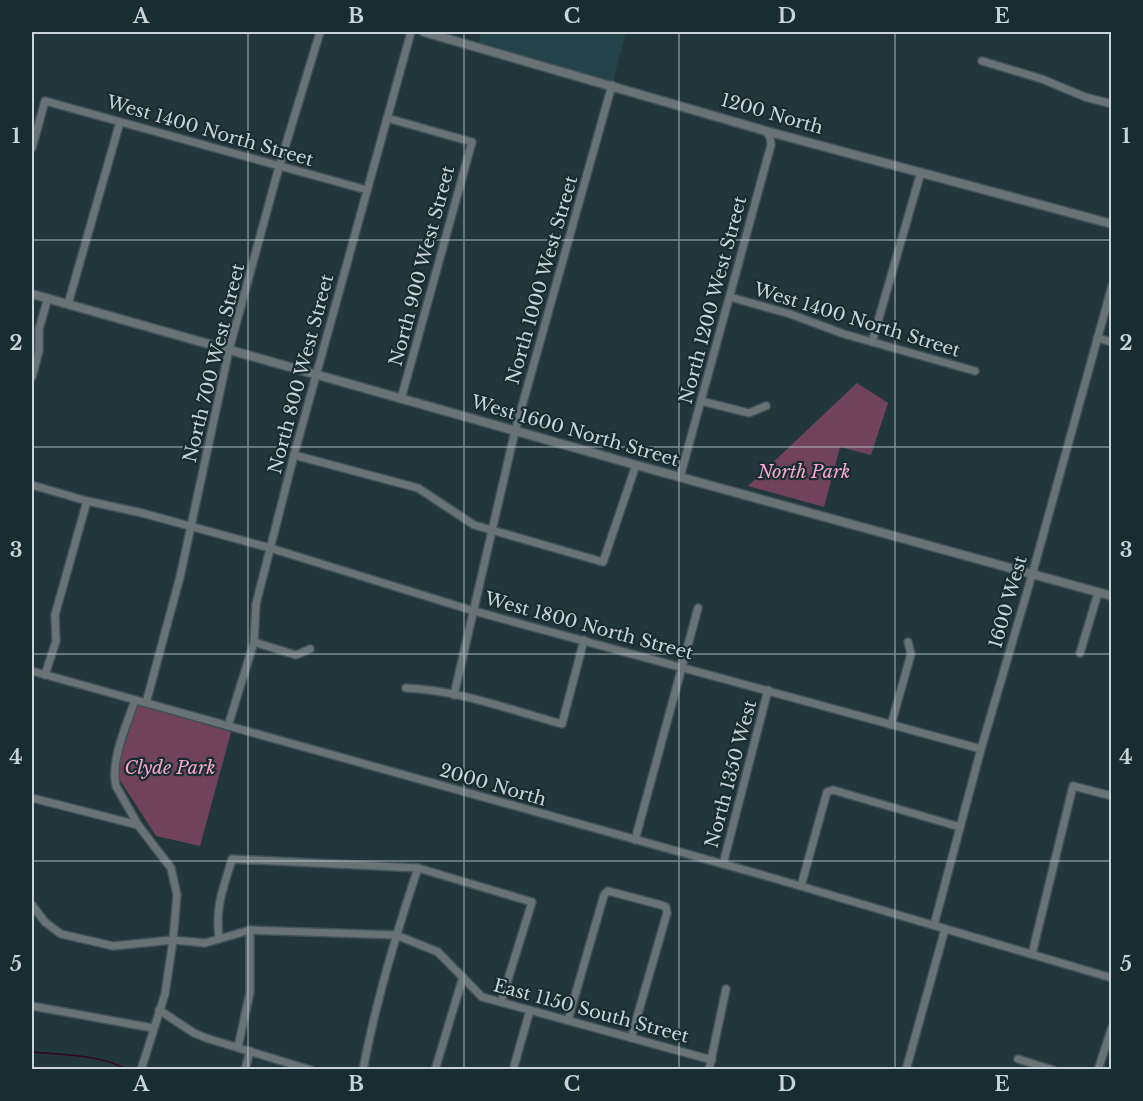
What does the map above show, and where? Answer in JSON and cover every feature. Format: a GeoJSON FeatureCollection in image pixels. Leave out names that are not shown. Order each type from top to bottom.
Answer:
{"type":"FeatureCollection","features":[{"type":"Feature","properties":{"kind":"street","name":"North 700 West Street"},"geometry":{"type":"LineString","coordinates":[[146,703],[180,577],[229,350],[279,167],[320,32]]}},
{"type":"Feature","properties":{"kind":"street","name":"North 800 West Street"},"geometry":{"type":"LineString","coordinates":[[228,726],[254,642],[256,604],[294,454],[411,32]]}},
{"type":"Feature","properties":{"kind":"street","name":"1200 North"},"geometry":{"type":"LineString","coordinates":[[425,32],[766,131],[1112,224]]}},
{"type":"Feature","properties":{"kind":"street"},"geometry":{"type":"LineString","coordinates":[[982,61],[1042,79],[1085,97],[1112,104]]}},
{"type":"Feature","properties":{"kind":"street","name":"North 1000 West Street"},"geometry":{"type":"LineString","coordinates":[[454,695],[516,431],[612,85]]}},
{"type":"Feature","properties":{"kind":"street","name":"West 1400 North Street"},"geometry":{"type":"LineString","coordinates":[[32,148],[45,101],[367,190]]}},
{"type":"Feature","properties":{"kind":"street","name":"North 900 West Street"},"geometry":{"type":"LineString","coordinates":[[387,118],[472,142],[401,399]]}},
{"type":"Feature","properties":{"kind":"street"},"geometry":{"type":"LineString","coordinates":[[68,304],[120,122]]}},
{"type":"Feature","properties":{"kind":"street","name":"North 1200 West Street"},"geometry":{"type":"LineString","coordinates":[[680,477],[771,145],[766,131]]}},
{"type":"Feature","properties":{"kind":"street"},"geometry":{"type":"LineString","coordinates":[[872,342],[921,172]]}},
{"type":"Feature","properties":{"kind":"street","name":"1600 West"},"geometry":{"type":"LineString","coordinates":[[934,925],[981,748],[1032,575],[1112,286]]}},
{"type":"Feature","properties":{"kind":"street","name":"West 1600 North Street"},"geometry":{"type":"LineString","coordinates":[[32,294],[636,465],[1112,596]]}},
{"type":"Feature","properties":{"kind":"street","name":"West 1400 North Street"},"geometry":{"type":"LineString","coordinates":[[730,297],[790,314],[872,342],[975,371]]}},
{"type":"Feature","properties":{"kind":"street"},"geometry":{"type":"LineString","coordinates":[[32,377],[39,351],[39,329],[48,298]]}},
{"type":"Feature","properties":{"kind":"street"},"geometry":{"type":"LineString","coordinates":[[1097,338],[1112,342]]}},
{"type":"Feature","properties":{"kind":"street"},"geometry":{"type":"LineString","coordinates":[[701,401],[749,413],[766,406]]}},
{"type":"Feature","properties":{"kind":"street"},"geometry":{"type":"LineString","coordinates":[[294,454],[417,488],[474,525],[603,562],[636,465]]}},
{"type":"Feature","properties":{"kind":"street","name":"West 1800 North Street"},"geometry":{"type":"LineString","coordinates":[[32,484],[87,501],[270,548],[474,611],[981,748]]}},
{"type":"Feature","properties":{"kind":"street"},"geometry":{"type":"LineString","coordinates":[[45,675],[56,641],[55,615],[87,501]]}},
{"type":"Feature","properties":{"kind":"street"},"geometry":{"type":"LineString","coordinates":[[1080,653],[1098,593]]}},
{"type":"Feature","properties":{"kind":"street"},"geometry":{"type":"LineString","coordinates":[[635,840],[698,608]]}},
{"type":"Feature","properties":{"kind":"street"},"geometry":{"type":"LineString","coordinates":[[406,688],[422,688],[454,695],[562,724],[584,640]]}},
{"type":"Feature","properties":{"kind":"street"},"geometry":{"type":"LineString","coordinates":[[254,642],[296,655],[310,649]]}},
{"type":"Feature","properties":{"kind":"street"},"geometry":{"type":"LineString","coordinates":[[891,724],[911,654],[908,642]]}},
{"type":"Feature","properties":{"kind":"street","name":"2000 North"},"geometry":{"type":"LineString","coordinates":[[32,671],[801,886],[1112,978]]}},
{"type":"Feature","properties":{"kind":"street","name":"North 1350 West"},"geometry":{"type":"LineString","coordinates":[[723,864],[768,690]]}},
{"type":"Feature","properties":{"kind":"street"},"geometry":{"type":"LineString","coordinates":[[135,700],[116,761],[114,773],[116,786],[138,825],[166,860],[174,875],[177,895],[165,994],[141,1070]]}},
{"type":"Feature","properties":{"kind":"street"},"geometry":{"type":"LineString","coordinates":[[1032,954],[1073,786],[1112,796]]}},
{"type":"Feature","properties":{"kind":"street"},"geometry":{"type":"LineString","coordinates":[[801,886],[827,792],[833,790],[960,827]]}},
{"type":"Feature","properties":{"kind":"street"},"geometry":{"type":"LineString","coordinates":[[32,798],[138,825]]}},
{"type":"Feature","properties":{"kind":"street"},"geometry":{"type":"LineString","coordinates":[[219,939],[217,917],[219,902],[232,859],[418,868],[532,902],[501,1002]]}},
{"type":"Feature","properties":{"kind":"street"},"geometry":{"type":"LineString","coordinates":[[363,1070],[374,1015],[396,935],[418,868]]}},
{"type":"Feature","properties":{"kind":"street"},"geometry":{"type":"LineString","coordinates":[[568,1020],[604,895],[608,891],[666,907],[667,913],[631,1038]]}},
{"type":"Feature","properties":{"kind":"street","name":"East 1150 South Street"},"geometry":{"type":"LineString","coordinates":[[32,905],[52,928],[61,934],[102,945],[122,946],[173,940],[205,942],[250,930],[396,935],[438,952],[482,997],[712,1060]]}},
{"type":"Feature","properties":{"kind":"street"},"geometry":{"type":"LineString","coordinates":[[906,1070],[945,929]]}},
{"type":"Feature","properties":{"kind":"street"},"geometry":{"type":"LineString","coordinates":[[238,1047],[250,992],[250,930]]}},
{"type":"Feature","properties":{"kind":"street"},"geometry":{"type":"LineString","coordinates":[[435,1070],[463,977]]}},
{"type":"Feature","properties":{"kind":"street"},"geometry":{"type":"LineString","coordinates":[[709,1070],[726,988]]}},
{"type":"Feature","properties":{"kind":"street"},"geometry":{"type":"LineString","coordinates":[[32,1006],[153,1028]]}},
{"type":"Feature","properties":{"kind":"street"},"geometry":{"type":"LineString","coordinates":[[159,1010],[194,1033],[206,1038],[311,1070]]}},
{"type":"Feature","properties":{"kind":"street"},"geometry":{"type":"LineString","coordinates":[[513,1070],[530,1010]]}},
{"type":"Feature","properties":{"kind":"street"},"geometry":{"type":"LineString","coordinates":[[1098,1070],[1112,1027]]}},
{"type":"Feature","properties":{"kind":"street"},"geometry":{"type":"LineString","coordinates":[[245,1070],[250,1051]]}},
{"type":"Feature","properties":{"kind":"street"},"geometry":{"type":"LineString","coordinates":[[1018,1059],[1053,1070]]}},
{"type":"Feature","properties":{"kind":"shaded area"},"geometry":{"type":"Polygon","coordinates":[[[481,32],[626,32],[612,85],[477,46],[481,32]]]}},
{"type":"Feature","properties":{"kind":"green space","name":"North Park"},"geometry":{"type":"Polygon","coordinates":[[[857,383],[888,403],[871,455],[840,447],[824,507],[748,486],[857,383]]]}},
{"type":"Feature","properties":{"kind":"green space","name":"Clyde Park"},"geometry":{"type":"Polygon","coordinates":[[[138,705],[231,732],[200,846],[156,836],[118,777],[120,758],[138,705]]]}},
{"type":"Feature","properties":{"kind":"waterway"},"geometry":{"type":"LineString","coordinates":[[32,1052],[93,1058],[128,1070]]}}]}
